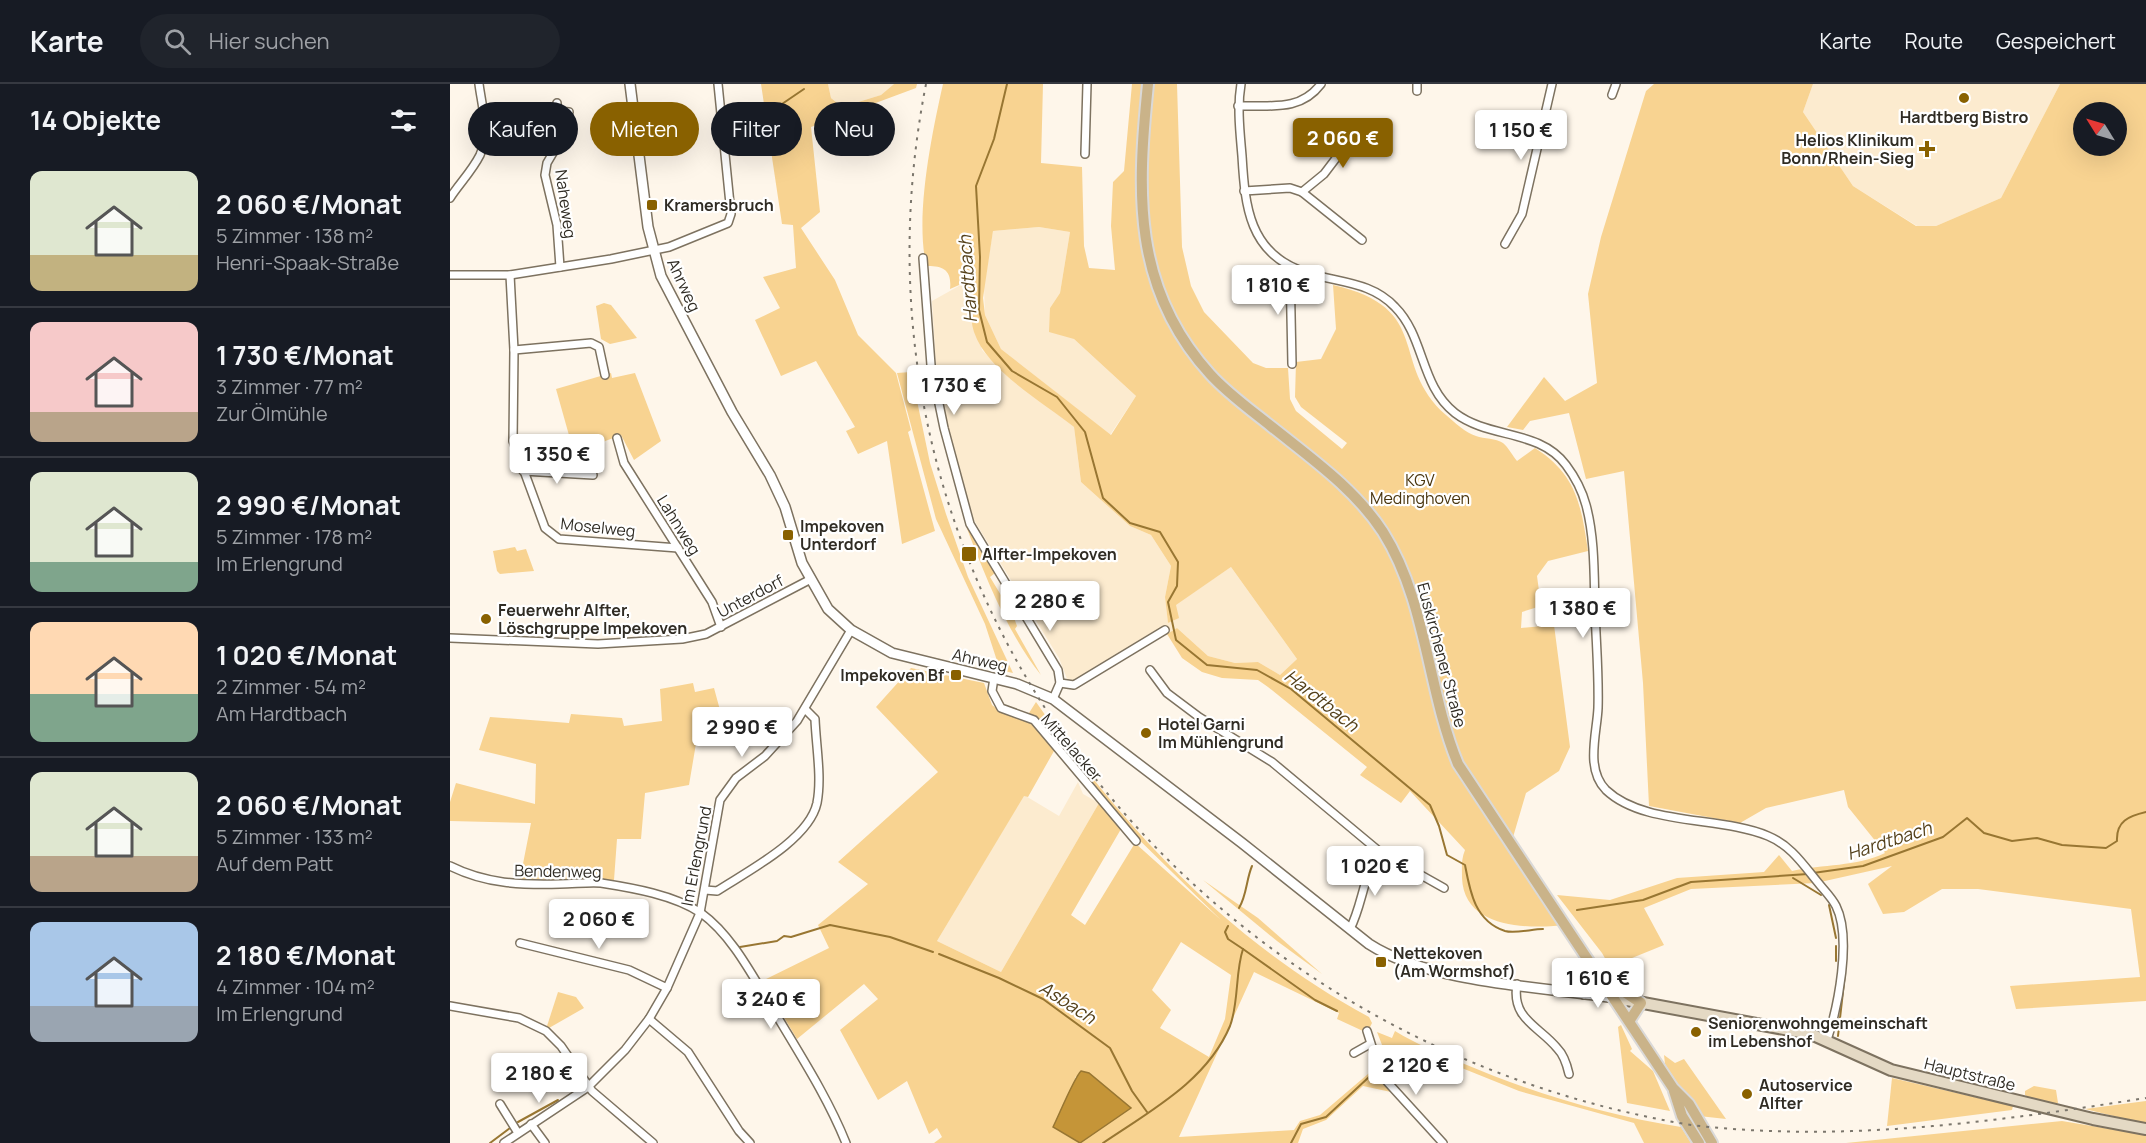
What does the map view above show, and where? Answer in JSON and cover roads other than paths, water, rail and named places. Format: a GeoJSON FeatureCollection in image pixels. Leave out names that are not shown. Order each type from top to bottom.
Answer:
{"type":"FeatureCollection","features":[{"type":"Feature","properties":{"kind":"main road","name":"Euskirchener Straße"},"geometry":{"type":"LineString","coordinates":[[1148,84],[1141,184],[1143,236],[1155,285],[1180,336],[1210,374],[1230,394],[1338,479],[1363,505],[1383,532],[1400,563],[1414,600],[1439,707],[1458,764],[1616,998],[1673,1088],[1689,1104],[1712,1143]]}},
{"type":"Feature","properties":{"kind":"main road"},"geometry":{"type":"LineString","coordinates":[[1599,973],[1641,1003],[1630,1020]]}},
{"type":"Feature","properties":{"kind":"main road","name":"Hauptstraße"},"geometry":{"type":"LineString","coordinates":[[1616,998],[1811,1034],[1868,1062],[1891,1070],[2093,1119],[2146,1129]]}},
{"type":"Feature","properties":{"kind":"main road","name":"Euskirchener Straße"},"geometry":{"type":"LineString","coordinates":[[1673,1088],[1682,1116],[1698,1143]]}},
{"type":"Feature","properties":{"kind":"street"},"geometry":{"type":"LineString","coordinates":[[450,198],[474,165],[484,143],[485,133],[479,84]]}},
{"type":"Feature","properties":{"kind":"street","name":"Ahrweg"},"geometry":{"type":"LineString","coordinates":[[630,84],[653,250],[661,276],[732,412],[774,483],[811,579],[828,609],[851,630],[892,653],[927,664],[994,678],[1053,699],[1378,950],[1403,961],[1456,975],[1616,998]]}},
{"type":"Feature","properties":{"kind":"street"},"geometry":{"type":"LineString","coordinates":[[450,275],[510,275],[653,250],[669,247],[728,223],[731,214],[718,84]]}},
{"type":"Feature","properties":{"kind":"street"},"geometry":{"type":"LineString","coordinates":[[1085,153],[1087,84]]}},
{"type":"Feature","properties":{"kind":"street"},"geometry":{"type":"LineString","coordinates":[[1241,84],[1238,106],[1244,191],[1248,214],[1258,236],[1290,267],[1357,284],[1378,293],[1403,316],[1412,330],[1432,386],[1442,401],[1456,414],[1475,425],[1536,442],[1560,453],[1581,488],[1588,509],[1592,549],[1598,707],[1594,762],[1602,783],[1606,789],[1641,809],[1768,836],[1791,850],[1836,907],[1844,936],[1835,1015],[1827,1040]]}},
{"type":"Feature","properties":{"kind":"street"},"geometry":{"type":"LineString","coordinates":[[1238,106],[1295,104],[1306,100],[1322,84]]}},
{"type":"Feature","properties":{"kind":"street"},"geometry":{"type":"LineString","coordinates":[[1505,244],[1522,214],[1552,84]]}},
{"type":"Feature","properties":{"kind":"street"},"geometry":{"type":"LineString","coordinates":[[1612,95],[1616,84]]}},
{"type":"Feature","properties":{"kind":"street"},"geometry":{"type":"LineString","coordinates":[[1302,192],[1324,174],[1362,124]]}},
{"type":"Feature","properties":{"kind":"street","name":"Naheweg"},"geometry":{"type":"LineString","coordinates":[[551,156],[545,175],[557,225],[560,267]]}},
{"type":"Feature","properties":{"kind":"street"},"geometry":{"type":"LineString","coordinates":[[1244,191],[1290,188],[1302,192],[1362,240]]}},
{"type":"Feature","properties":{"kind":"street"},"geometry":{"type":"LineString","coordinates":[[922,258],[931,365],[944,428],[970,524],[1058,670],[1060,683],[1053,699]]}},
{"type":"Feature","properties":{"kind":"street"},"geometry":{"type":"LineString","coordinates":[[1290,267],[1292,364]]}},
{"type":"Feature","properties":{"kind":"street","name":"Moselweg"},"geometry":{"type":"LineString","coordinates":[[510,275],[514,350],[513,441],[546,528],[555,537],[678,548]]}},
{"type":"Feature","properties":{"kind":"street"},"geometry":{"type":"LineString","coordinates":[[514,350],[591,343],[599,347],[605,375]]}},
{"type":"Feature","properties":{"kind":"street","name":"Lahnweg"},"geometry":{"type":"LineString","coordinates":[[617,438],[624,463],[712,602],[721,627]]}},
{"type":"Feature","properties":{"kind":"street"},"geometry":{"type":"LineString","coordinates":[[523,471],[593,475]]}},
{"type":"Feature","properties":{"kind":"street","name":"Unterdorf"},"geometry":{"type":"LineString","coordinates":[[450,638],[598,644],[661,642],[706,634],[811,579]]}},
{"type":"Feature","properties":{"kind":"street","name":"Im Erlengrund"},"geometry":{"type":"LineString","coordinates":[[504,1143],[588,1087],[625,1050],[649,1019],[667,988],[700,913],[720,800],[736,778],[772,748],[805,709],[851,630]]}},
{"type":"Feature","properties":{"kind":"street"},"geometry":{"type":"LineString","coordinates":[[1060,683],[1074,685],[1165,630]]}},
{"type":"Feature","properties":{"kind":"street"},"geometry":{"type":"LineString","coordinates":[[1150,670],[1167,693],[1199,717],[1272,762],[1380,852],[1444,888]]}},
{"type":"Feature","properties":{"kind":"street","name":"Mittelacker"},"geometry":{"type":"LineString","coordinates":[[994,678],[992,692],[1001,708],[1034,720],[1136,841]]}},
{"type":"Feature","properties":{"kind":"street"},"geometry":{"type":"LineString","coordinates":[[705,890],[717,891],[782,848],[811,818],[817,803],[818,783],[815,719],[805,709]]}},
{"type":"Feature","properties":{"kind":"street"},"geometry":{"type":"LineString","coordinates":[[1350,929],[1358,914],[1373,862],[1380,852]]}},
{"type":"Feature","properties":{"kind":"street","name":"Bendenweg"},"geometry":{"type":"LineString","coordinates":[[450,866],[492,882],[533,885],[599,883],[675,901],[700,913]]}},
{"type":"Feature","properties":{"kind":"street"},"geometry":{"type":"LineString","coordinates":[[700,913],[731,945],[763,994],[827,1099],[846,1143]]}},
{"type":"Feature","properties":{"kind":"street"},"geometry":{"type":"LineString","coordinates":[[520,943],[629,970],[667,988]]}},
{"type":"Feature","properties":{"kind":"street"},"geometry":{"type":"LineString","coordinates":[[1584,994],[1599,973]]}},
{"type":"Feature","properties":{"kind":"street"},"geometry":{"type":"LineString","coordinates":[[1517,984],[1515,995],[1526,1021],[1557,1047],[1569,1074]]}},
{"type":"Feature","properties":{"kind":"street"},"geometry":{"type":"LineString","coordinates":[[450,1006],[519,1018],[539,1027],[561,1046],[588,1087],[653,1143]]}},
{"type":"Feature","properties":{"kind":"street"},"geometry":{"type":"LineString","coordinates":[[649,1019],[688,1052],[739,1131],[750,1143]]}},
{"type":"Feature","properties":{"kind":"street"},"geometry":{"type":"LineString","coordinates":[[1367,1031],[1381,1075],[1443,1143]]}},
{"type":"Feature","properties":{"kind":"street"},"geometry":{"type":"LineString","coordinates":[[1354,1053],[1370,1044]]}},
{"type":"Feature","properties":{"kind":"street"},"geometry":{"type":"LineString","coordinates":[[500,1104],[518,1133]]}},
{"type":"Feature","properties":{"kind":"street"},"geometry":{"type":"LineString","coordinates":[[531,1124],[545,1143]]}},
{"type":"Feature","properties":{"kind":"waterway","name":"Hardtbach"},"geometry":{"type":"LineString","coordinates":[[1007,84],[994,139],[976,186],[980,257],[979,310],[987,342],[1012,371],[1057,397],[1085,432],[1103,498],[1130,523],[1160,532],[1178,562],[1177,586],[1168,602],[1176,640],[1207,665],[1257,670],[1291,689],[1430,805],[1447,855],[1465,865],[1472,895],[1480,913],[1487,920],[1509,932],[1543,929]]}},
{"type":"Feature","properties":{"kind":"waterway"},"geometry":{"type":"LineString","coordinates":[[785,102],[804,89]]}},
{"type":"Feature","properties":{"kind":"waterway","name":"Hardtbach"},"geometry":{"type":"LineString","coordinates":[[1813,873],[1863,866],[1943,837],[1967,818],[1984,833],[2012,841],[2037,838],[2062,845],[2106,848],[2117,841],[2121,824],[2134,815],[2146,812]]}},
{"type":"Feature","properties":{"kind":"waterway"},"geometry":{"type":"LineString","coordinates":[[1239,908],[1244,898],[1252,866]]}},
{"type":"Feature","properties":{"kind":"waterway","name":"Hardtbach"},"geometry":{"type":"LineString","coordinates":[[1577,910],[1643,900],[1691,882],[1808,874]]}},
{"type":"Feature","properties":{"kind":"waterway"},"geometry":{"type":"LineString","coordinates":[[1793,878],[1821,895]]}},
{"type":"Feature","properties":{"kind":"waterway"},"geometry":{"type":"LineString","coordinates":[[1829,905],[1836,938]]}},
{"type":"Feature","properties":{"kind":"waterway","name":"Asbach"},"geometry":{"type":"LineString","coordinates":[[740,947],[777,941],[784,936],[791,937],[830,925],[890,937],[933,952]]}},
{"type":"Feature","properties":{"kind":"waterway"},"geometry":{"type":"LineString","coordinates":[[1103,1143],[1176,1093],[1207,1063],[1220,1046],[1233,1017],[1243,949],[1228,939],[1225,932],[1228,926]]}},
{"type":"Feature","properties":{"kind":"waterway"},"geometry":{"type":"LineString","coordinates":[[1836,946],[1836,961]]}},
{"type":"Feature","properties":{"kind":"waterway"},"geometry":{"type":"LineString","coordinates":[[1243,949],[1315,1000],[1337,1011]]}},
{"type":"Feature","properties":{"kind":"waterway","name":"Asbach"},"geometry":{"type":"LineString","coordinates":[[939,954],[999,978],[1043,999],[1110,1048],[1132,1091],[1147,1112]]}},
{"type":"Feature","properties":{"kind":"waterway"},"geometry":{"type":"LineString","coordinates":[[1838,1036],[1845,974]]}},
{"type":"Feature","properties":{"kind":"waterway"},"geometry":{"type":"LineString","coordinates":[[1291,1143],[1301,1124],[1326,1117],[1369,1077]]}},
{"type":"Feature","properties":{"kind":"waterway","name":"Asbach"},"geometry":{"type":"LineString","coordinates":[[518,1122],[558,1100]]}},
{"type":"Feature","properties":{"kind":"waterway","name":"Asbach"},"geometry":{"type":"LineString","coordinates":[[490,1143],[510,1128]]}},
{"type":"Feature","properties":{"kind":"railway"},"geometry":{"type":"LineString","coordinates":[[926,84],[910,272],[933,450],[993,615],[1085,765],[1204,894],[1348,999],[1511,1078],[1691,1125],[1748,1130],[1862,1131],[1976,1122],[2146,1098]]}},
{"type":"Feature","properties":{"kind":"place","name":"Hardtberg Bistro"},"geometry":{"type":"Point","coordinates":[1964,98]}},
{"type":"Feature","properties":{"kind":"place","name":"Helios Klinikum Bonn/Rhein-Sieg"},"geometry":{"type":"Point","coordinates":[1927,149]}},
{"type":"Feature","properties":{"kind":"place","name":"Kramersbruch"},"geometry":{"type":"Point","coordinates":[652,205]}},
{"type":"Feature","properties":{"kind":"place","name":"Impekoven Unterdorf"},"geometry":{"type":"Point","coordinates":[788,535]}},
{"type":"Feature","properties":{"kind":"place","name":"Alfter-Impekoven"},"geometry":{"type":"Point","coordinates":[969,554]}},
{"type":"Feature","properties":{"kind":"place","name":"Feuerwehr Alfter, Löschgruppe Impekoven"},"geometry":{"type":"Point","coordinates":[486,619]}},
{"type":"Feature","properties":{"kind":"place","name":"Impekoven Bf"},"geometry":{"type":"Point","coordinates":[956,675]}},
{"type":"Feature","properties":{"kind":"place","name":"Hotel Garni Im Mühlengrund"},"geometry":{"type":"Point","coordinates":[1146,733]}},
{"type":"Feature","properties":{"kind":"place","name":"Nettekoven (Am Wormshof)"},"geometry":{"type":"Point","coordinates":[1381,962]}},
{"type":"Feature","properties":{"kind":"place","name":"Seniorenwohngemeinschaft im Lebenshof"},"geometry":{"type":"Point","coordinates":[1696,1032]}},
{"type":"Feature","properties":{"kind":"place","name":"Autoservice Alfter"},"geometry":{"type":"Point","coordinates":[1747,1094]}},
{"type":"Feature","properties":{"kind":"park label","name":"KGV Medinghoven"},"geometry":{"type":"Point","coordinates":[1420,489]}}]}
